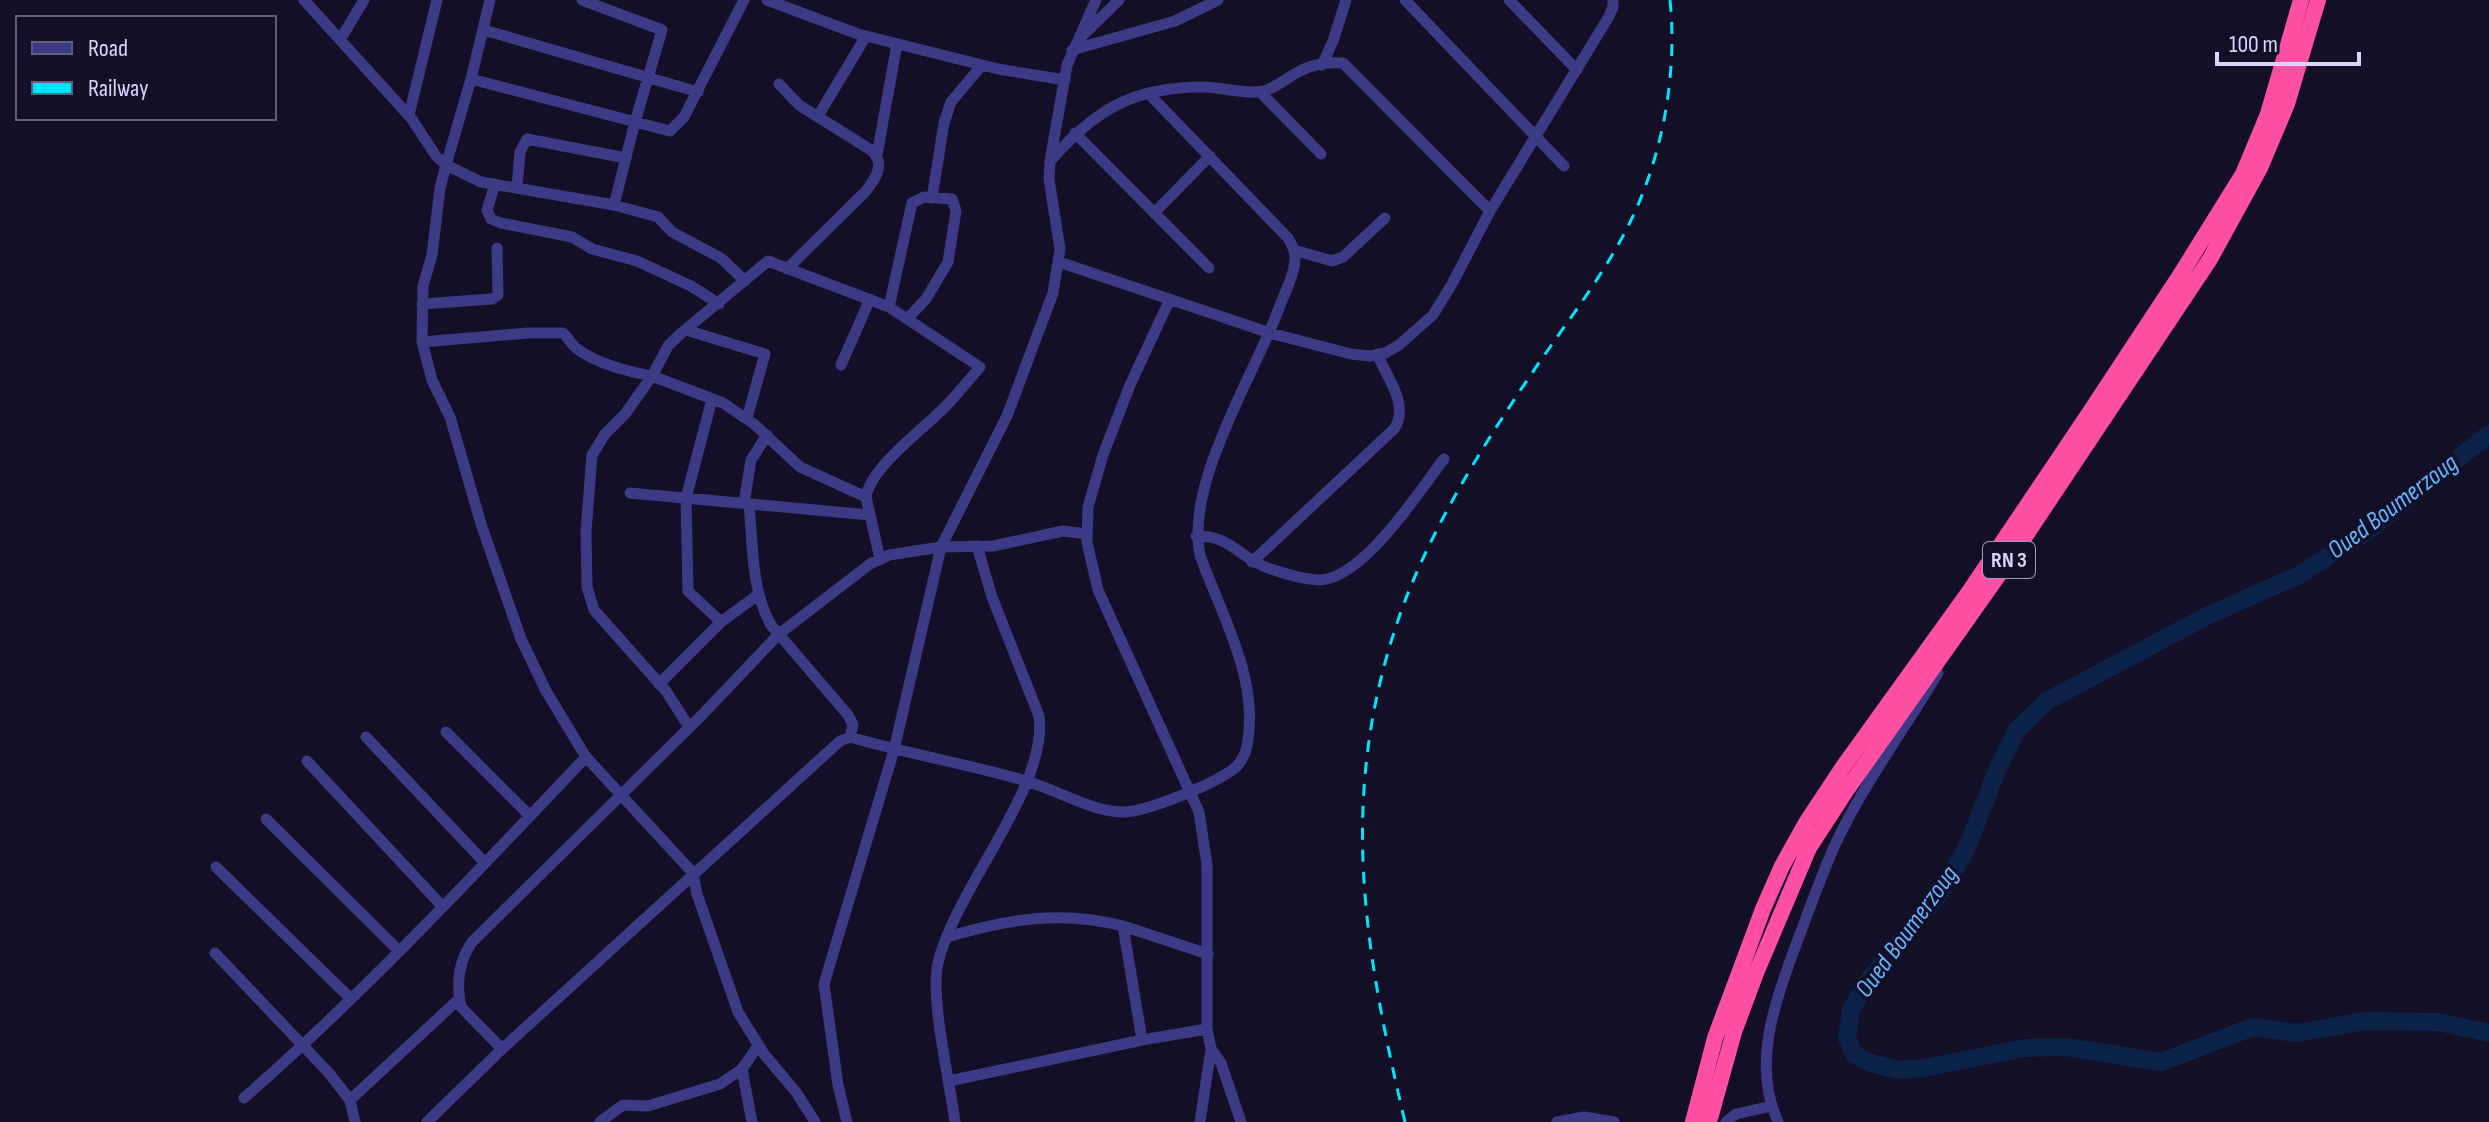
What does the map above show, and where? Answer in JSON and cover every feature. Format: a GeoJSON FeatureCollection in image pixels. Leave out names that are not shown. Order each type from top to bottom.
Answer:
{"type":"FeatureCollection","features":[{"type":"Feature","properties":{"kind":"highway","name":"RN 3"},"geometry":{"type":"LineString","coordinates":[[1695,1121],[1715,1038],[1747,948],[1782,866],[1843,767],[1969,592],[2101,396],[2243,174],[2268,114],[2301,0]]}},
{"type":"Feature","properties":{"kind":"highway","name":"RN 3"},"geometry":{"type":"LineString","coordinates":[[1695,1121],[1809,848],[1990,587],[2210,259],[2260,168],[2287,104],[2318,0]]}},
{"type":"Feature","properties":{"kind":"street"},"geometry":{"type":"LineString","coordinates":[[304,0],[409,115],[436,156],[446,165],[481,182],[614,205],[662,219],[672,232],[721,258],[745,281]]}},
{"type":"Feature","properties":{"kind":"street"},"geometry":{"type":"LineString","coordinates":[[340,40],[364,0]]}},
{"type":"Feature","properties":{"kind":"street"},"geometry":{"type":"LineString","coordinates":[[409,115],[437,0]]}},
{"type":"Feature","properties":{"kind":"street"},"geometry":{"type":"LineString","coordinates":[[490,0],[440,188],[434,242],[423,286],[422,342],[432,380],[453,427],[482,527],[521,639],[546,691],[586,757],[693,873],[697,894],[738,1012],[758,1046],[796,1092],[815,1122]]}},
{"type":"Feature","properties":{"kind":"street"},"geometry":{"type":"LineString","coordinates":[[582,0],[660,28],[662,35],[614,205]]}},
{"type":"Feature","properties":{"kind":"street"},"geometry":{"type":"LineString","coordinates":[[471,79],[670,131],[684,117],[744,0]]}},
{"type":"Feature","properties":{"kind":"street"},"geometry":{"type":"LineString","coordinates":[[767,0],[866,36],[982,65],[1065,80]]}},
{"type":"Feature","properties":{"kind":"street"},"geometry":{"type":"LineString","coordinates":[[847,1122],[838,1085],[824,984],[894,750],[941,547],[1007,416],[1053,293],[1060,249],[1049,179],[1050,161],[1074,46],[1096,0]]}},
{"type":"Feature","properties":{"kind":"street"},"geometry":{"type":"LineString","coordinates":[[1074,46],[1119,0]]}},
{"type":"Feature","properties":{"kind":"street"},"geometry":{"type":"LineString","coordinates":[[1074,46],[1175,21],[1218,0]]}},
{"type":"Feature","properties":{"kind":"street"},"geometry":{"type":"LineString","coordinates":[[1322,65],[1346,0]]}},
{"type":"Feature","properties":{"kind":"street"},"geometry":{"type":"LineString","coordinates":[[1405,0],[1564,166]]}},
{"type":"Feature","properties":{"kind":"street"},"geometry":{"type":"LineString","coordinates":[[1509,0],[1577,70]]}},
{"type":"Feature","properties":{"kind":"street"},"geometry":{"type":"LineString","coordinates":[[1059,262],[1270,333],[1351,354],[1377,354],[1399,345],[1433,315],[1490,211],[1608,18],[1613,0]]}},
{"type":"Feature","properties":{"kind":"street"},"geometry":{"type":"LineString","coordinates":[[484,30],[698,92]]}},
{"type":"Feature","properties":{"kind":"street"},"geometry":{"type":"LineString","coordinates":[[818,116],[866,36]]}},
{"type":"Feature","properties":{"kind":"street"},"geometry":{"type":"LineString","coordinates":[[787,269],[842,217],[879,170],[877,155],[897,44]]}},
{"type":"Feature","properties":{"kind":"street"},"geometry":{"type":"LineString","coordinates":[[1050,161],[1075,133],[1105,110],[1132,97],[1200,87],[1260,92],[1304,69],[1343,63],[1490,211]]}},
{"type":"Feature","properties":{"kind":"street"},"geometry":{"type":"LineString","coordinates":[[932,198],[944,123],[951,102],[982,65]]}},
{"type":"Feature","properties":{"kind":"street"},"geometry":{"type":"LineString","coordinates":[[779,84],[799,105],[877,155]]}},
{"type":"Feature","properties":{"kind":"street"},"geometry":{"type":"LineString","coordinates":[[1260,92],[1321,154]]}},
{"type":"Feature","properties":{"kind":"street"},"geometry":{"type":"LineString","coordinates":[[427,1122],[502,1049],[840,741],[850,737],[1027,781],[1101,808],[1123,812],[1142,810],[1190,790],[1236,767],[1244,758],[1248,743],[1248,700],[1244,669],[1200,555],[1196,536],[1214,456],[1270,333],[1293,270],[1294,250],[1288,238],[1148,93]]}},
{"type":"Feature","properties":{"kind":"street"},"geometry":{"type":"LineString","coordinates":[[1075,133],[1209,268]]}},
{"type":"Feature","properties":{"kind":"street"},"geometry":{"type":"LineString","coordinates":[[517,187],[520,152],[527,139],[626,158]]}},
{"type":"Feature","properties":{"kind":"street"},"geometry":{"type":"LineString","coordinates":[[1154,213],[1210,156]]}},
{"type":"Feature","properties":{"kind":"street"},"geometry":{"type":"LineString","coordinates":[[495,184],[487,210],[491,219],[572,237],[599,251],[637,261],[691,286],[719,304]]}},
{"type":"Feature","properties":{"kind":"street"},"geometry":{"type":"LineString","coordinates":[[889,307],[912,203],[924,197],[948,197],[955,203],[948,262],[926,299],[907,319]]}},
{"type":"Feature","properties":{"kind":"street"},"geometry":{"type":"LineString","coordinates":[[1294,250],[1332,261],[1343,257],[1385,218]]}},
{"type":"Feature","properties":{"kind":"street"},"geometry":{"type":"LineString","coordinates":[[422,304],[492,299],[498,295],[497,248]]}},
{"type":"Feature","properties":{"kind":"street"},"geometry":{"type":"LineString","coordinates":[[689,727],[659,684],[594,610],[587,587],[586,531],[592,455],[652,376],[668,346],[768,261],[889,307],[980,367],[871,481],[866,497],[880,559]]}},
{"type":"Feature","properties":{"kind":"street"},"geometry":{"type":"LineString","coordinates":[[841,365],[870,299]]}},
{"type":"Feature","properties":{"kind":"street"},"geometry":{"type":"LineString","coordinates":[[1170,299],[1130,385],[1103,455],[1090,497],[1087,534],[1090,562],[1098,590],[1190,790],[1205,839],[1207,1029],[1211,1049],[1200,1122]]}},
{"type":"Feature","properties":{"kind":"street"},"geometry":{"type":"LineString","coordinates":[[686,330],[765,354],[747,418]]}},
{"type":"Feature","properties":{"kind":"street"},"geometry":{"type":"LineString","coordinates":[[422,342],[563,333],[576,348],[601,361],[712,399],[747,418],[800,467],[866,497]]}},
{"type":"Feature","properties":{"kind":"street"},"geometry":{"type":"LineString","coordinates":[[1252,562],[1384,440],[1400,421],[1399,401],[1377,354]]}},
{"type":"Feature","properties":{"kind":"street"},"geometry":{"type":"LineString","coordinates":[[712,399],[686,498],[688,591],[721,622]]}},
{"type":"Feature","properties":{"kind":"street"},"geometry":{"type":"LineString","coordinates":[[767,435],[751,460],[747,504],[763,611],[848,715],[853,725],[850,737]]}},
{"type":"Feature","properties":{"kind":"street"},"geometry":{"type":"LineString","coordinates":[[1196,536],[1215,538],[1252,562],[1316,580],[1332,578],[1383,540],[1444,459]]}},
{"type":"Feature","properties":{"kind":"street"},"geometry":{"type":"LineString","coordinates":[[630,493],[870,515]]}},
{"type":"Feature","properties":{"kind":"street"},"geometry":{"type":"LineString","coordinates":[[502,1049],[461,1007],[460,968],[463,955],[472,942],[779,634],[870,564],[889,555],[941,547],[1018,542],[1063,531],[1087,534]]}},
{"type":"Feature","properties":{"kind":"street"},"geometry":{"type":"LineString","coordinates":[[955,1122],[937,965],[947,937],[1027,781],[1038,743],[1039,716],[992,597],[977,546]]}},
{"type":"Feature","properties":{"kind":"street"},"geometry":{"type":"LineString","coordinates":[[1778,1122],[1766,1084],[1765,1057],[1769,1033],[1782,986],[1835,846],[1990,587]]}},
{"type":"Feature","properties":{"kind":"street"},"geometry":{"type":"LineString","coordinates":[[659,684],[721,622],[759,594]]}},
{"type":"Feature","properties":{"kind":"street"},"geometry":{"type":"LineString","coordinates":[[446,732],[530,816]]}},
{"type":"Feature","properties":{"kind":"street"},"geometry":{"type":"LineString","coordinates":[[366,737],[485,863]]}},
{"type":"Feature","properties":{"kind":"street"},"geometry":{"type":"LineString","coordinates":[[244,1098],[304,1046],[443,907],[586,757]]}},
{"type":"Feature","properties":{"kind":"street"},"geometry":{"type":"LineString","coordinates":[[307,761],[443,907]]}},
{"type":"Feature","properties":{"kind":"street"},"geometry":{"type":"LineString","coordinates":[[266,819],[399,951]]}},
{"type":"Feature","properties":{"kind":"street"},"geometry":{"type":"LineString","coordinates":[[216,867],[351,999]]}},
{"type":"Feature","properties":{"kind":"street"},"geometry":{"type":"LineString","coordinates":[[947,937],[1025,919],[1079,917],[1123,926],[1208,954]]}},
{"type":"Feature","properties":{"kind":"street"},"geometry":{"type":"LineString","coordinates":[[1123,926],[1142,1040]]}},
{"type":"Feature","properties":{"kind":"street"},"geometry":{"type":"LineString","coordinates":[[215,953],[304,1046],[350,1100],[355,1122]]}},
{"type":"Feature","properties":{"kind":"street"},"geometry":{"type":"LineString","coordinates":[[350,1100],[459,999]]}},
{"type":"Feature","properties":{"kind":"street"},"geometry":{"type":"LineString","coordinates":[[949,1081],[1207,1029]]}},
{"type":"Feature","properties":{"kind":"street"},"geometry":{"type":"LineString","coordinates":[[600,1122],[623,1105],[648,1106],[720,1084],[742,1069],[758,1046]]}},
{"type":"Feature","properties":{"kind":"street"},"geometry":{"type":"LineString","coordinates":[[1211,1049],[1221,1063],[1241,1122]]}},
{"type":"Feature","properties":{"kind":"street"},"geometry":{"type":"LineString","coordinates":[[742,1069],[752,1122]]}},
{"type":"Feature","properties":{"kind":"street"},"geometry":{"type":"LineString","coordinates":[[1726,1122],[1736,1114],[1772,1106]]}},
{"type":"Feature","properties":{"kind":"street"},"geometry":{"type":"LineString","coordinates":[[1557,1122],[1584,1117],[1614,1122]]}},
{"type":"Feature","properties":{"kind":"waterway","name":"Oued Boumerzoug"},"geometry":{"type":"LineString","coordinates":[[2489,434],[2369,530],[2299,575],[2207,616],[2047,701],[2017,730],[1998,768],[1966,850],[1939,894],[1868,981],[1851,1010],[1847,1038],[1854,1054],[1870,1063],[1899,1070],[2025,1048],[2067,1047],[2161,1062],[2253,1027],[2296,1033],[2366,1021],[2438,1022],[2489,1033]]}},
{"type":"Feature","properties":{"kind":"railway"},"geometry":{"type":"LineString","coordinates":[[1405,1122],[1377,990],[1363,864],[1363,801],[1369,738],[1382,673],[1403,606],[1443,518],[1492,433],[1602,271],[1637,207],[1657,150],[1669,90],[1670,0]]}}]}
